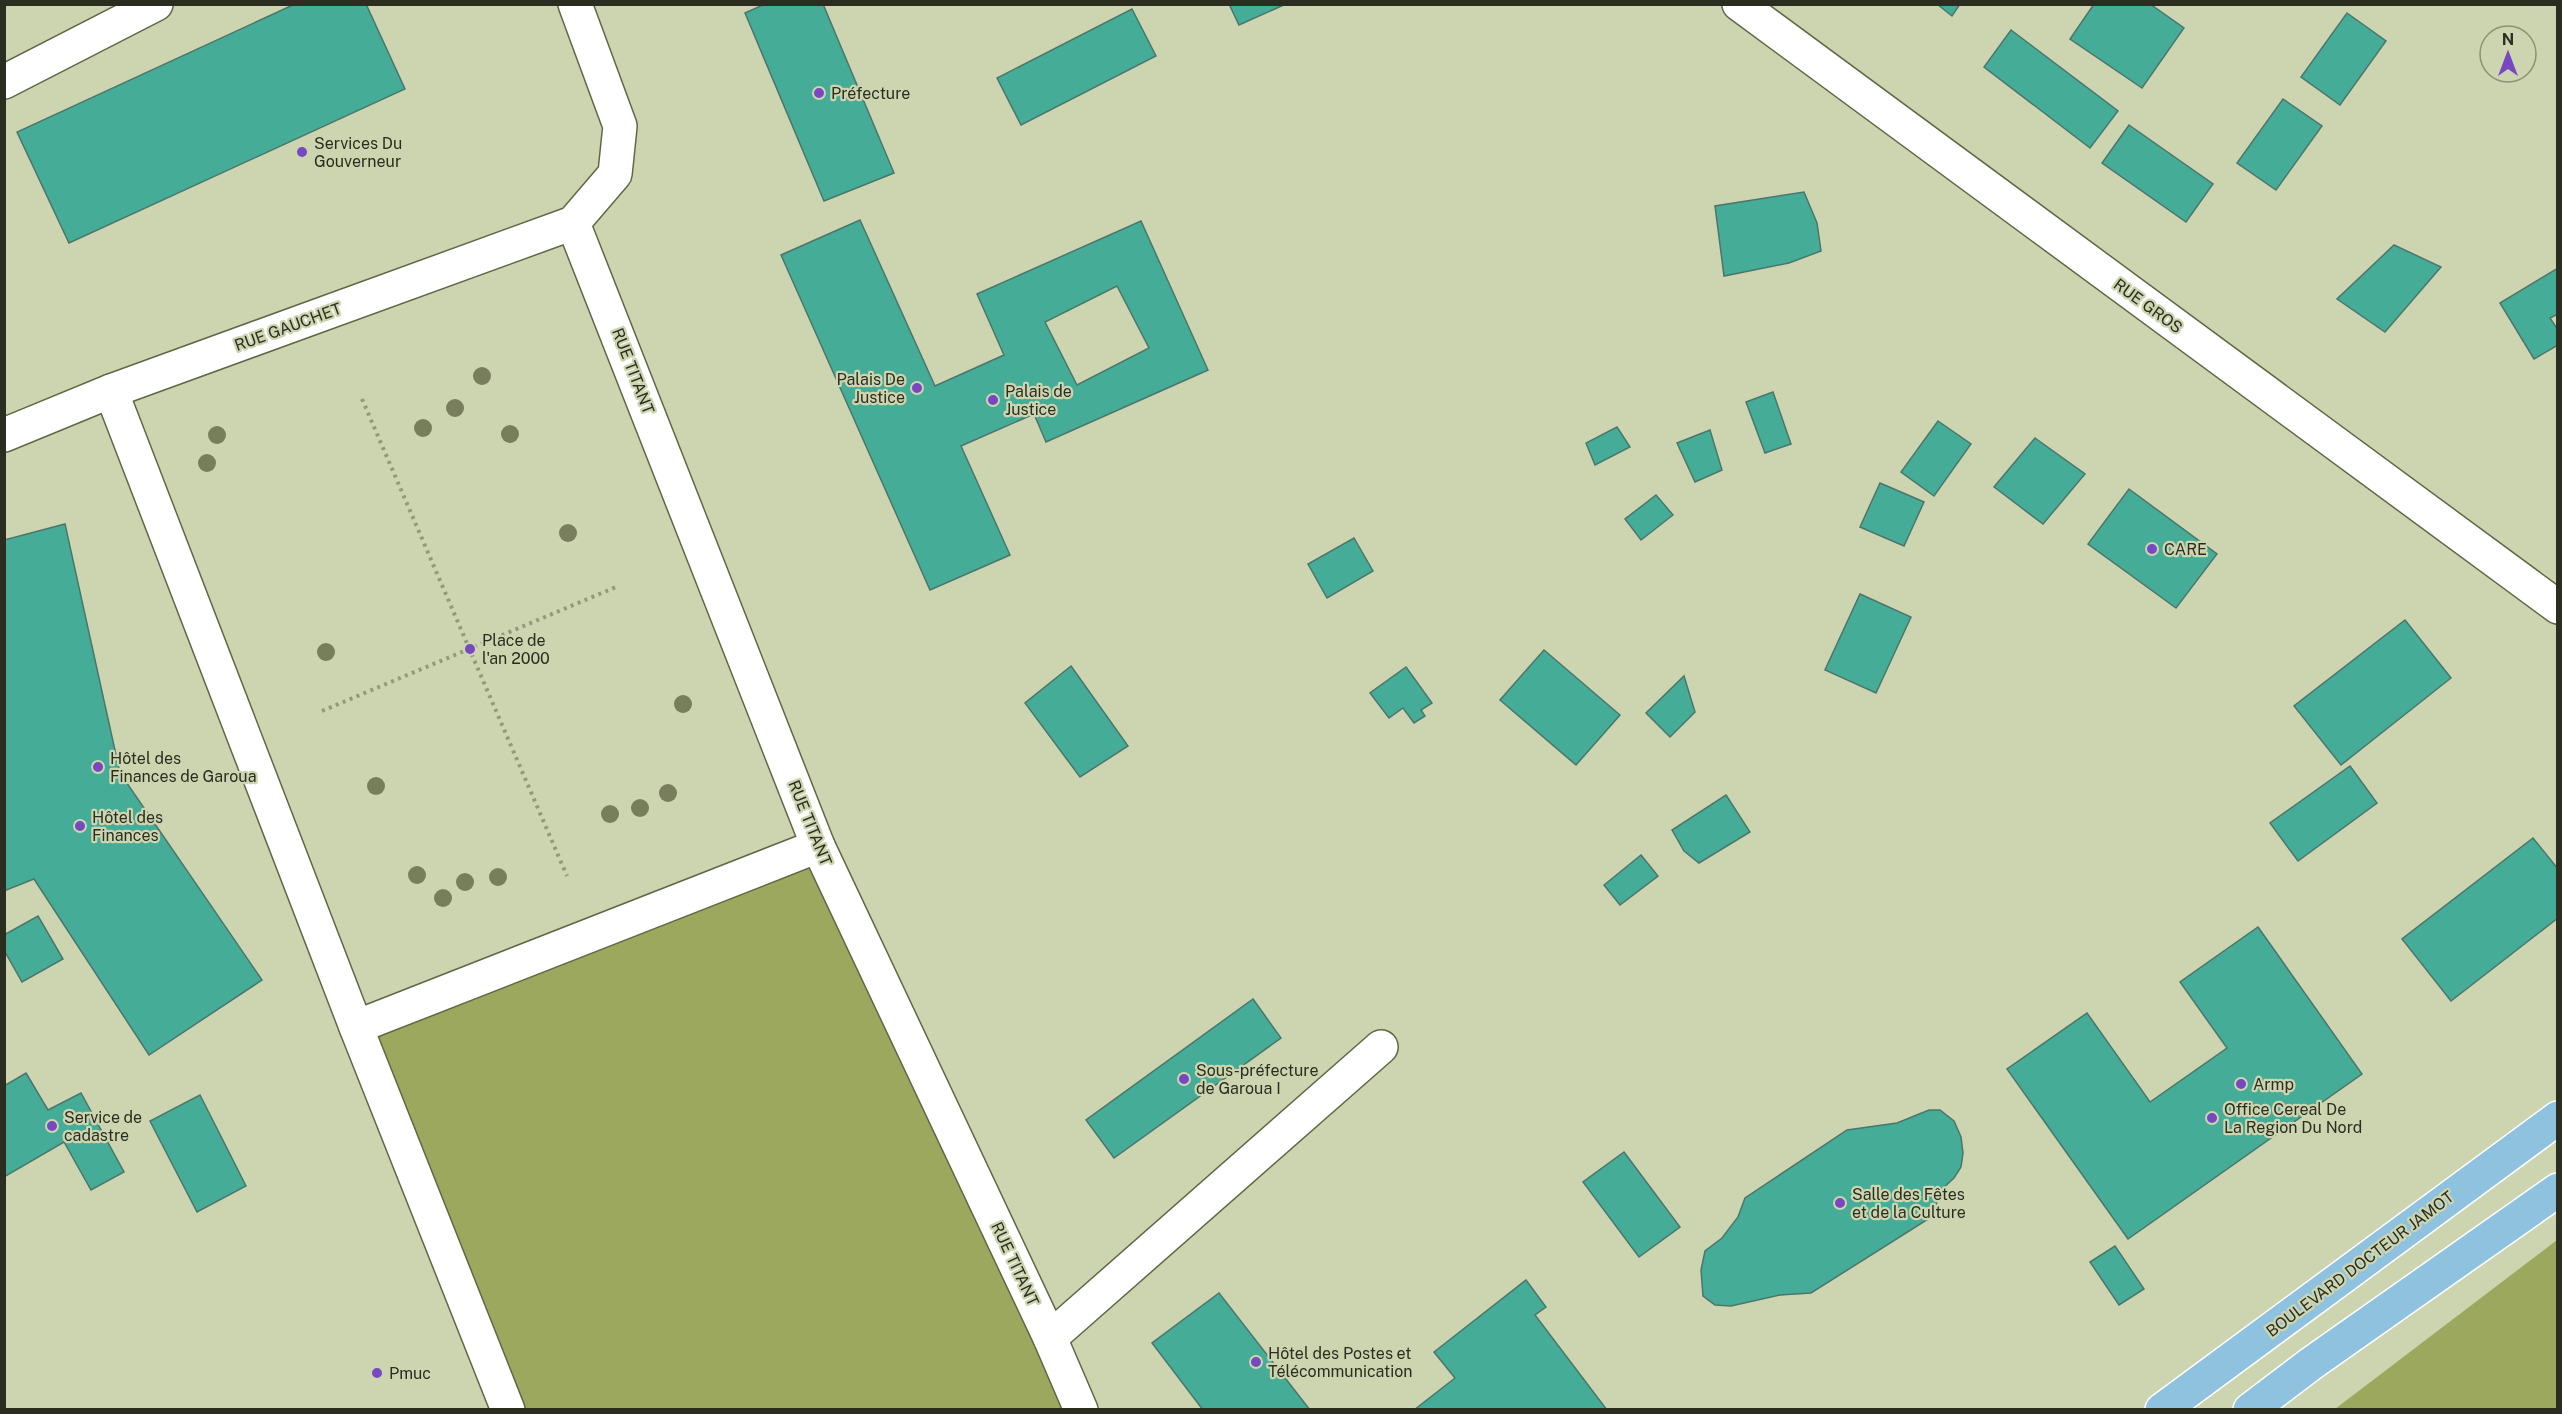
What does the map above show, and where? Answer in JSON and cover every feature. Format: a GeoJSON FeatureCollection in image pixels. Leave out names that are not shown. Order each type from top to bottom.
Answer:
{"type":"FeatureCollection","features":[{"type":"Feature","properties":{"kind":"main road","name":"BOULEVARD DOCTEUR JAMOT"},"geometry":{"type":"LineString","coordinates":[[2162,1410],[2558,1118]]}},
{"type":"Feature","properties":{"kind":"main road"},"geometry":{"type":"LineString","coordinates":[[2250,1410],[2312,1363],[2558,1190]]}},
{"type":"Feature","properties":{"kind":"street"},"geometry":{"type":"LineString","coordinates":[[4,82],[156,4]]}},
{"type":"Feature","properties":{"kind":"street"},"geometry":{"type":"LineString","coordinates":[[573,223],[615,174],[620,126],[575,4]]}},
{"type":"Feature","properties":{"kind":"street","name":"RUE GROS"},"geometry":{"type":"LineString","coordinates":[[1739,4],[2558,607]]}},
{"type":"Feature","properties":{"kind":"street","name":"RUE GAUCHET"},"geometry":{"type":"LineString","coordinates":[[4,435],[111,391],[573,223]]}},
{"type":"Feature","properties":{"kind":"street","name":"RUE TITANT"},"geometry":{"type":"LineString","coordinates":[[573,223],[818,846],[1050,1338],[1081,1410]]}},
{"type":"Feature","properties":{"kind":"street"},"geometry":{"type":"LineString","coordinates":[[111,391],[356,1027],[508,1410]]}},
{"type":"Feature","properties":{"kind":"street"},"geometry":{"type":"LineString","coordinates":[[356,1027],[818,846]]}},
{"type":"Feature","properties":{"kind":"street"},"geometry":{"type":"LineString","coordinates":[[1050,1338],[1381,1047]]}},
{"type":"Feature","properties":{"kind":"path"},"geometry":{"type":"LineString","coordinates":[[362,399],[567,876]]}},
{"type":"Feature","properties":{"kind":"path"},"geometry":{"type":"LineString","coordinates":[[322,711],[616,587]]}},
{"type":"Feature","properties":{"kind":"green space"},"geometry":{"type":"Polygon","coordinates":[[[818,846],[1073,1409],[508,1409],[356,1027],[818,846]]]}},
{"type":"Feature","properties":{"kind":"green space"},"geometry":{"type":"Polygon","coordinates":[[[2557,1240],[2557,1409],[2335,1409],[2557,1240]]]}},
{"type":"Feature","properties":{"kind":"building"},"geometry":{"type":"Polygon","coordinates":[[[295,4],[366,4],[405,89],[69,243],[17,132],[295,4]]]}},
{"type":"Feature","properties":{"kind":"building","name":"Préfecture"},"geometry":{"type":"Polygon","coordinates":[[[765,4],[823,4],[894,173],[824,201],[745,13],[765,4]]]}},
{"type":"Feature","properties":{"kind":"building"},"geometry":{"type":"Polygon","coordinates":[[[1229,4],[1286,4],[1239,25],[1229,4]]]}},
{"type":"Feature","properties":{"kind":"building"},"geometry":{"type":"Polygon","coordinates":[[[1937,4],[1960,4],[1952,16],[1937,4]]]}},
{"type":"Feature","properties":{"kind":"building"},"geometry":{"type":"Polygon","coordinates":[[[2094,4],[2150,4],[2184,28],[2142,88],[2070,39],[2094,4]]]}},
{"type":"Feature","properties":{"kind":"building"},"geometry":{"type":"Polygon","coordinates":[[[1132,9],[1156,56],[1021,125],[997,78],[1132,9]]]}},
{"type":"Feature","properties":{"kind":"building"},"geometry":{"type":"Polygon","coordinates":[[[2347,13],[2386,41],[2340,105],[2301,77],[2347,13]]]}},
{"type":"Feature","properties":{"kind":"building"},"geometry":{"type":"Polygon","coordinates":[[[2011,30],[2118,111],[2090,148],[1984,67],[2011,30]]]}},
{"type":"Feature","properties":{"kind":"building"},"geometry":{"type":"Polygon","coordinates":[[[2283,99],[2322,126],[2276,190],[2237,163],[2283,99]]]}},
{"type":"Feature","properties":{"kind":"building"},"geometry":{"type":"Polygon","coordinates":[[[2129,125],[2213,184],[2186,222],[2102,163],[2129,125]]]}},
{"type":"Feature","properties":{"kind":"building"},"geometry":{"type":"Polygon","coordinates":[[[1804,192],[1817,223],[1821,251],[1789,263],[1724,276],[1715,206],[1804,192]]]}},
{"type":"Feature","properties":{"kind":"building","name":"Palais de Justice"},"geometry":{"type":"Polygon","coordinates":[[[860,220],[935,386],[1004,355],[977,294],[1141,221],[1208,370],[1046,442],[1034,414],[961,446],[1010,555],[930,590],[781,255],[860,220]],[[1117,286],[1045,322],[1077,385],[1149,348],[1117,286]]]}},
{"type":"Feature","properties":{"kind":"building"},"geometry":{"type":"Polygon","coordinates":[[[2394,245],[2441,267],[2385,332],[2337,299],[2394,245]]]}},
{"type":"Feature","properties":{"kind":"building"},"geometry":{"type":"Polygon","coordinates":[[[2558,268],[2558,314],[2550,318],[2558,330],[2558,345],[2534,359],[2500,303],[2558,268]]]}},
{"type":"Feature","properties":{"kind":"building"},"geometry":{"type":"Polygon","coordinates":[[[1773,392],[1791,444],[1765,453],[1746,402],[1773,392]]]}},
{"type":"Feature","properties":{"kind":"building"},"geometry":{"type":"Polygon","coordinates":[[[1938,421],[1971,444],[1934,496],[1901,472],[1938,421]]]}},
{"type":"Feature","properties":{"kind":"building"},"geometry":{"type":"Polygon","coordinates":[[[1617,427],[1630,447],[1595,465],[1586,443],[1617,427]]]}},
{"type":"Feature","properties":{"kind":"building"},"geometry":{"type":"Polygon","coordinates":[[[1710,430],[1722,470],[1695,482],[1677,443],[1710,430]]]}},
{"type":"Feature","properties":{"kind":"building"},"geometry":{"type":"Polygon","coordinates":[[[2035,438],[2085,474],[2043,524],[1994,487],[2035,438]]]}},
{"type":"Feature","properties":{"kind":"building"},"geometry":{"type":"Polygon","coordinates":[[[1880,483],[1924,502],[1904,546],[1860,527],[1880,483]]]}},
{"type":"Feature","properties":{"kind":"building","name":"CARE"},"geometry":{"type":"Polygon","coordinates":[[[2129,489],[2217,554],[2176,608],[2088,544],[2129,489]]]}},
{"type":"Feature","properties":{"kind":"building"},"geometry":{"type":"Polygon","coordinates":[[[1656,495],[1673,515],[1641,540],[1625,519],[1656,495]]]}},
{"type":"Feature","properties":{"kind":"building","name":"Hôtel des Finances"},"geometry":{"type":"Polygon","coordinates":[[[65,524],[120,773],[262,980],[149,1055],[34,879],[4,891],[4,540],[65,524]]]}},
{"type":"Feature","properties":{"kind":"building"},"geometry":{"type":"Polygon","coordinates":[[[1354,538],[1373,571],[1327,598],[1308,564],[1354,538]]]}},
{"type":"Feature","properties":{"kind":"building"},"geometry":{"type":"Polygon","coordinates":[[[1860,594],[1911,617],[1876,693],[1825,670],[1860,594]]]}},
{"type":"Feature","properties":{"kind":"building"},"geometry":{"type":"Polygon","coordinates":[[[2405,620],[2451,678],[2341,765],[2294,706],[2405,620]]]}},
{"type":"Feature","properties":{"kind":"building"},"geometry":{"type":"Polygon","coordinates":[[[1544,650],[1620,715],[1576,765],[1500,700],[1544,650]]]}},
{"type":"Feature","properties":{"kind":"building"},"geometry":{"type":"Polygon","coordinates":[[[1071,666],[1128,746],[1080,777],[1025,703],[1071,666]]]}},
{"type":"Feature","properties":{"kind":"building"},"geometry":{"type":"Polygon","coordinates":[[[1406,667],[1432,703],[1421,710],[1425,716],[1414,723],[1403,708],[1389,718],[1370,693],[1406,667]]]}},
{"type":"Feature","properties":{"kind":"building"},"geometry":{"type":"Polygon","coordinates":[[[1684,676],[1695,712],[1670,737],[1646,713],[1684,676]]]}},
{"type":"Feature","properties":{"kind":"building"},"geometry":{"type":"Polygon","coordinates":[[[2350,766],[2377,803],[2298,861],[2270,823],[2350,766]]]}},
{"type":"Feature","properties":{"kind":"building"},"geometry":{"type":"Polygon","coordinates":[[[1726,795],[1750,832],[1699,863],[1684,851],[1672,830],[1726,795]]]}},
{"type":"Feature","properties":{"kind":"building"},"geometry":{"type":"Polygon","coordinates":[[[2533,838],[2558,869],[2558,918],[2451,1001],[2402,939],[2533,838]]]}},
{"type":"Feature","properties":{"kind":"building"},"geometry":{"type":"Polygon","coordinates":[[[1641,855],[1658,876],[1620,905],[1604,885],[1641,855]]]}},
{"type":"Feature","properties":{"kind":"building"},"geometry":{"type":"Polygon","coordinates":[[[38,916],[63,959],[22,982],[4,950],[4,935],[38,916]]]}},
{"type":"Feature","properties":{"kind":"building"},"geometry":{"type":"Polygon","coordinates":[[[2258,927],[2362,1074],[2128,1239],[2007,1069],[2087,1013],[2150,1102],[2227,1048],[2180,982],[2258,927]]]}},
{"type":"Feature","properties":{"kind":"building","name":"Sous-préfecture de Garoua I"},"geometry":{"type":"Polygon","coordinates":[[[1253,999],[1281,1038],[1114,1158],[1086,1120],[1253,999]]]}},
{"type":"Feature","properties":{"kind":"building","name":"Service de cadastre"},"geometry":{"type":"Polygon","coordinates":[[[26,1073],[48,1110],[81,1093],[124,1172],[91,1190],[64,1142],[4,1177],[4,1086],[26,1073]]]}},
{"type":"Feature","properties":{"kind":"building"},"geometry":{"type":"Polygon","coordinates":[[[200,1095],[246,1186],[197,1212],[150,1121],[200,1095]]]}},
{"type":"Feature","properties":{"kind":"building","name":"Salle des Fêtes et de la Culture"},"geometry":{"type":"Polygon","coordinates":[[[1929,1110],[1940,1110],[1954,1121],[1961,1137],[1963,1153],[1961,1167],[1954,1178],[1940,1191],[1933,1216],[1811,1293],[1780,1295],[1731,1306],[1715,1305],[1703,1296],[1701,1270],[1705,1251],[1722,1238],[1738,1217],[1745,1198],[1847,1130],[1897,1123],[1929,1110]]]}},
{"type":"Feature","properties":{"kind":"building"},"geometry":{"type":"Polygon","coordinates":[[[1624,1152],[1680,1227],[1639,1257],[1583,1182],[1624,1152]]]}},
{"type":"Feature","properties":{"kind":"building"},"geometry":{"type":"Polygon","coordinates":[[[2115,1246],[2144,1289],[2119,1305],[2090,1262],[2115,1246]]]}},
{"type":"Feature","properties":{"kind":"building"},"geometry":{"type":"Polygon","coordinates":[[[1526,1280],[1546,1307],[1535,1315],[1607,1410],[1414,1410],[1455,1378],[1434,1352],[1526,1280]]]}},
{"type":"Feature","properties":{"kind":"building"},"geometry":{"type":"Polygon","coordinates":[[[1219,1293],[1310,1410],[1203,1410],[1152,1343],[1219,1293]]]}},
{"type":"Feature","properties":{"kind":"place","name":"Préfecture"},"geometry":{"type":"Point","coordinates":[819,93]}},
{"type":"Feature","properties":{"kind":"place","name":"Services Du Gouverneur"},"geometry":{"type":"Point","coordinates":[302,152]}},
{"type":"Feature","properties":{"kind":"place","name":"Palais De Justice"},"geometry":{"type":"Point","coordinates":[917,388]}},
{"type":"Feature","properties":{"kind":"place","name":"Palais de Justice"},"geometry":{"type":"Point","coordinates":[993,400]}},
{"type":"Feature","properties":{"kind":"place","name":"CARE"},"geometry":{"type":"Point","coordinates":[2152,549]}},
{"type":"Feature","properties":{"kind":"place","name":"Place de l'an 2000"},"geometry":{"type":"Point","coordinates":[470,649]}},
{"type":"Feature","properties":{"kind":"place","name":"Hôtel des Finances de Garoua"},"geometry":{"type":"Point","coordinates":[98,767]}},
{"type":"Feature","properties":{"kind":"place","name":"Hôtel des Finances"},"geometry":{"type":"Point","coordinates":[80,826]}},
{"type":"Feature","properties":{"kind":"place","name":"Sous-préfecture de Garoua I"},"geometry":{"type":"Point","coordinates":[1184,1079]}},
{"type":"Feature","properties":{"kind":"place","name":"Armp"},"geometry":{"type":"Point","coordinates":[2241,1084]}},
{"type":"Feature","properties":{"kind":"place","name":"Office Cereal De La Region Du Nord"},"geometry":{"type":"Point","coordinates":[2212,1118]}},
{"type":"Feature","properties":{"kind":"place","name":"Service de cadastre"},"geometry":{"type":"Point","coordinates":[52,1126]}},
{"type":"Feature","properties":{"kind":"place","name":"Salle des Fêtes et de la Culture"},"geometry":{"type":"Point","coordinates":[1840,1203]}},
{"type":"Feature","properties":{"kind":"place","name":"Hôtel des Postes et Télécommunication"},"geometry":{"type":"Point","coordinates":[1256,1362]}},
{"type":"Feature","properties":{"kind":"place","name":"Pmuc"},"geometry":{"type":"Point","coordinates":[377,1373]}}]}
